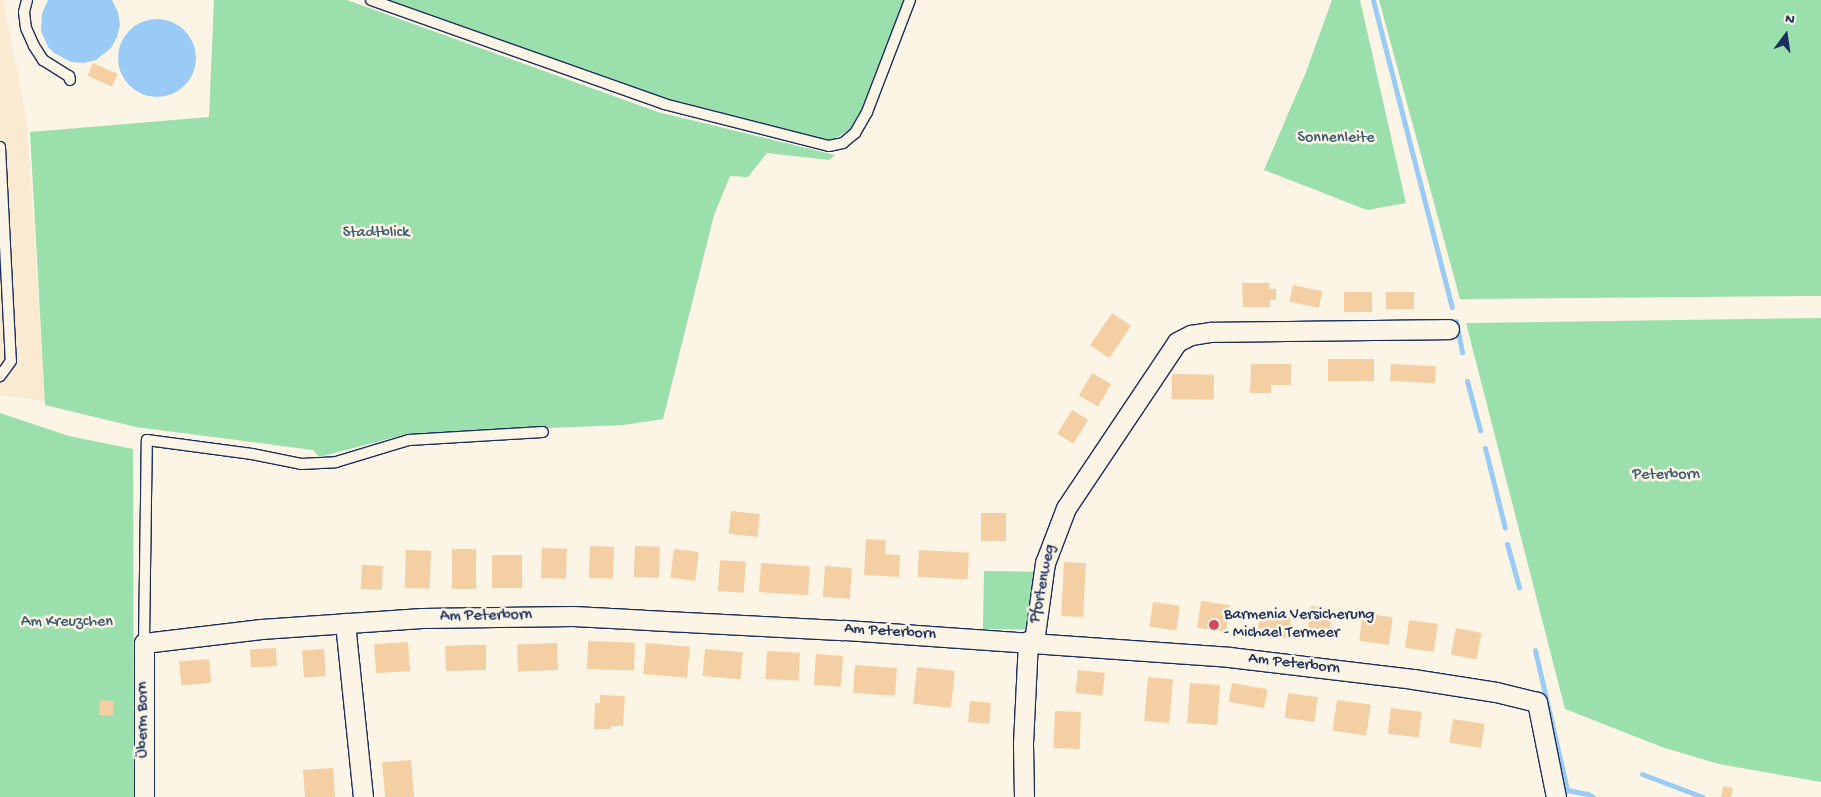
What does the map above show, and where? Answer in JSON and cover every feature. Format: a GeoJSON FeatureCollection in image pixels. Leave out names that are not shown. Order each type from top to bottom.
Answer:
{"type":"FeatureCollection","features":[{"type":"Feature","properties":{"kind":"street","name":"Pfortenweg"},"geometry":{"type":"LineString","coordinates":[[1024,797],[1023,743],[1031,642],[1045,563],[1066,508],[1165,357],[1177,342],[1191,335],[1211,332],[1449,329]]}},
{"type":"Feature","properties":{"kind":"street","name":"Am Peterborn"},"geometry":{"type":"LineString","coordinates":[[144,644],[261,629],[345,623],[422,618],[573,616],[1031,642],[1229,657],[1496,692],[1537,702],[1556,797]]}},
{"type":"Feature","properties":{"kind":"street"},"geometry":{"type":"LineString","coordinates":[[345,623],[362,797]]}},
{"type":"Feature","properties":{"kind":"street","name":"Überm Born"},"geometry":{"type":"LineString","coordinates":[[144,644],[144,797]]}},
{"type":"Feature","properties":{"kind":"lane"},"geometry":{"type":"LineString","coordinates":[[27,0],[24,12],[26,28],[34,46],[43,60],[69,76],[70,80]]}},
{"type":"Feature","properties":{"kind":"lane"},"geometry":{"type":"LineString","coordinates":[[371,0],[664,104],[828,146],[843,143],[855,133],[867,112],[910,0]]}},
{"type":"Feature","properties":{"kind":"lane"},"geometry":{"type":"LineString","coordinates":[[0,147],[10,361],[0,376]]}},
{"type":"Feature","properties":{"kind":"lane"},"geometry":{"type":"LineString","coordinates":[[144,644],[147,440],[252,454],[301,464],[336,462],[409,440],[544,432]]}},
{"type":"Feature","properties":{"kind":"shaded area"},"geometry":{"type":"Polygon","coordinates":[[[0,0],[3,0],[27,124],[45,401],[0,395],[0,0]]]}},
{"type":"Feature","properties":{"kind":"green space","name":"Stadtblick"},"geometry":{"type":"Polygon","coordinates":[[[214,0],[347,0],[658,112],[835,155],[829,160],[767,153],[748,177],[730,176],[714,215],[663,419],[624,425],[407,434],[319,457],[313,450],[136,427],[45,405],[30,132],[209,117],[214,0]]]}},
{"type":"Feature","properties":{"kind":"green space"},"geometry":{"type":"Polygon","coordinates":[[[388,0],[904,0],[857,121],[851,129],[834,139],[822,139],[676,102],[388,0]]]}},
{"type":"Feature","properties":{"kind":"green space","name":"Sonnenleite"},"geometry":{"type":"Polygon","coordinates":[[[1332,0],[1360,0],[1406,203],[1367,210],[1264,170],[1306,72],[1332,0]]]}},
{"type":"Feature","properties":{"kind":"green space"},"geometry":{"type":"Polygon","coordinates":[[[1379,0],[1821,0],[1821,296],[1460,299],[1379,0]]]}},
{"type":"Feature","properties":{"kind":"green space","name":"Peterborn"},"geometry":{"type":"Polygon","coordinates":[[[1821,318],[1821,782],[1719,764],[1662,747],[1565,709],[1466,323],[1821,318]]]}},
{"type":"Feature","properties":{"kind":"green space","name":"Am Kreuzchen"},"geometry":{"type":"Polygon","coordinates":[[[0,413],[69,436],[133,449],[134,797],[0,797],[0,413]]]}},
{"type":"Feature","properties":{"kind":"green space"},"geometry":{"type":"Polygon","coordinates":[[[984,571],[1033,572],[1032,630],[983,629],[984,571]]]}},
{"type":"Feature","properties":{"kind":"water"},"geometry":{"type":"Polygon","coordinates":[[[48,0],[112,0],[118,12],[120,25],[117,37],[111,48],[96,60],[83,63],[71,62],[54,53],[48,47],[41,31],[42,14],[48,0]]]}},
{"type":"Feature","properties":{"kind":"water"},"geometry":{"type":"Polygon","coordinates":[[[149,19],[165,19],[179,25],[190,36],[196,50],[196,66],[190,80],[179,91],[165,97],[149,97],[135,91],[124,80],[118,66],[118,50],[124,36],[135,25],[149,19]]]}},
{"type":"Feature","properties":{"kind":"building"},"geometry":{"type":"Polygon","coordinates":[[[93,63],[118,74],[112,87],[87,76],[93,63]]]}},
{"type":"Feature","properties":{"kind":"building"},"geometry":{"type":"Polygon","coordinates":[[[1242,283],[1269,283],[1269,289],[1276,289],[1276,300],[1270,300],[1270,307],[1243,307],[1242,283]]]}},
{"type":"Feature","properties":{"kind":"building"},"geometry":{"type":"Polygon","coordinates":[[[1293,285],[1322,291],[1319,308],[1289,302],[1293,285]]]}},
{"type":"Feature","properties":{"kind":"building"},"geometry":{"type":"Polygon","coordinates":[[[1344,292],[1372,292],[1372,312],[1344,312],[1344,292]]]}},
{"type":"Feature","properties":{"kind":"building"},"geometry":{"type":"Polygon","coordinates":[[[1386,292],[1414,292],[1414,309],[1386,309],[1386,292]]]}},
{"type":"Feature","properties":{"kind":"building"},"geometry":{"type":"Polygon","coordinates":[[[1112,313],[1131,326],[1109,358],[1090,345],[1112,313]]]}},
{"type":"Feature","properties":{"kind":"building"},"geometry":{"type":"Polygon","coordinates":[[[1328,359],[1374,359],[1374,381],[1328,381],[1328,359]]]}},
{"type":"Feature","properties":{"kind":"building"},"geometry":{"type":"Polygon","coordinates":[[[1251,364],[1291,364],[1291,385],[1271,385],[1271,393],[1250,393],[1251,364]]]}},
{"type":"Feature","properties":{"kind":"building"},"geometry":{"type":"Polygon","coordinates":[[[1391,364],[1436,366],[1435,383],[1390,381],[1391,364]]]}},
{"type":"Feature","properties":{"kind":"building"},"geometry":{"type":"Polygon","coordinates":[[[1092,373],[1111,384],[1098,407],[1079,396],[1092,373]]]}},
{"type":"Feature","properties":{"kind":"building"},"geometry":{"type":"Polygon","coordinates":[[[1172,374],[1214,375],[1214,400],[1172,399],[1172,374]]]}},
{"type":"Feature","properties":{"kind":"building"},"geometry":{"type":"Polygon","coordinates":[[[1072,410],[1088,420],[1073,444],[1057,434],[1072,410]]]}},
{"type":"Feature","properties":{"kind":"building"},"geometry":{"type":"Polygon","coordinates":[[[731,511],[760,514],[757,537],[729,534],[731,511]]]}},
{"type":"Feature","properties":{"kind":"building"},"geometry":{"type":"Polygon","coordinates":[[[981,513],[1006,513],[1006,541],[981,541],[981,513]]]}},
{"type":"Feature","properties":{"kind":"building"},"geometry":{"type":"Polygon","coordinates":[[[866,539],[886,540],[885,554],[900,555],[899,577],[864,575],[866,539]]]}},
{"type":"Feature","properties":{"kind":"building"},"geometry":{"type":"Polygon","coordinates":[[[590,546],[614,547],[613,579],[589,578],[590,546]]]}},
{"type":"Feature","properties":{"kind":"building"},"geometry":{"type":"Polygon","coordinates":[[[635,546],[660,547],[659,578],[634,577],[635,546]]]}},
{"type":"Feature","properties":{"kind":"building"},"geometry":{"type":"Polygon","coordinates":[[[542,548],[567,549],[566,579],[541,578],[542,548]]]}},
{"type":"Feature","properties":{"kind":"building"},"geometry":{"type":"Polygon","coordinates":[[[452,549],[476,549],[476,589],[452,589],[452,549]]]}},
{"type":"Feature","properties":{"kind":"building"},"geometry":{"type":"Polygon","coordinates":[[[674,549],[699,552],[695,581],[670,578],[674,549]]]}},
{"type":"Feature","properties":{"kind":"building"},"geometry":{"type":"Polygon","coordinates":[[[406,550],[431,551],[430,589],[405,588],[406,550]]]}},
{"type":"Feature","properties":{"kind":"building"},"geometry":{"type":"Polygon","coordinates":[[[919,550],[969,553],[968,580],[918,577],[919,550]]]}},
{"type":"Feature","properties":{"kind":"building"},"geometry":{"type":"Polygon","coordinates":[[[492,555],[522,555],[522,588],[492,588],[492,555]]]}},
{"type":"Feature","properties":{"kind":"building"},"geometry":{"type":"Polygon","coordinates":[[[720,560],[746,562],[744,593],[718,591],[720,560]]]}},
{"type":"Feature","properties":{"kind":"building"},"geometry":{"type":"Polygon","coordinates":[[[1064,562],[1086,563],[1083,617],[1061,616],[1064,562]]]}},
{"type":"Feature","properties":{"kind":"building"},"geometry":{"type":"Polygon","coordinates":[[[761,563],[810,566],[808,595],[759,592],[761,563]]]}},
{"type":"Feature","properties":{"kind":"building"},"geometry":{"type":"Polygon","coordinates":[[[362,565],[383,566],[382,590],[361,589],[362,565]]]}},
{"type":"Feature","properties":{"kind":"building"},"geometry":{"type":"Polygon","coordinates":[[[825,566],[852,568],[850,599],[823,597],[825,566]]]}},
{"type":"Feature","properties":{"kind":"building"},"geometry":{"type":"Polygon","coordinates":[[[1201,601],[1230,605],[1226,632],[1197,628],[1201,601]]]}},
{"type":"Feature","properties":{"kind":"building"},"geometry":{"type":"Polygon","coordinates":[[[1153,602],[1180,606],[1176,631],[1150,627],[1153,602]]]}},
{"type":"Feature","properties":{"kind":"building"},"geometry":{"type":"Polygon","coordinates":[[[1311,606],[1333,609],[1329,635],[1307,632],[1311,606]]]}},
{"type":"Feature","properties":{"kind":"building"},"geometry":{"type":"Polygon","coordinates":[[[1363,613],[1393,617],[1389,645],[1359,641],[1363,613]]]}},
{"type":"Feature","properties":{"kind":"building"},"geometry":{"type":"Polygon","coordinates":[[[1260,614],[1291,618],[1288,639],[1257,635],[1260,614]]]}},
{"type":"Feature","properties":{"kind":"building"},"geometry":{"type":"Polygon","coordinates":[[[1409,620],[1438,624],[1434,652],[1405,648],[1409,620]]]}},
{"type":"Feature","properties":{"kind":"building"},"geometry":{"type":"Polygon","coordinates":[[[1456,628],[1482,633],[1476,659],[1451,655],[1456,628]]]}},
{"type":"Feature","properties":{"kind":"building"},"geometry":{"type":"Polygon","coordinates":[[[588,641],[635,643],[634,671],[587,669],[588,641]]]}},
{"type":"Feature","properties":{"kind":"building"},"geometry":{"type":"Polygon","coordinates":[[[408,642],[410,671],[376,673],[374,644],[408,642]]]}},
{"type":"Feature","properties":{"kind":"building"},"geometry":{"type":"Polygon","coordinates":[[[557,643],[558,670],[518,671],[517,644],[557,643]]]}},
{"type":"Feature","properties":{"kind":"building"},"geometry":{"type":"Polygon","coordinates":[[[646,643],[690,647],[687,678],[643,674],[646,643]]]}},
{"type":"Feature","properties":{"kind":"building"},"geometry":{"type":"Polygon","coordinates":[[[486,645],[486,670],[446,671],[445,646],[486,645]]]}},
{"type":"Feature","properties":{"kind":"building"},"geometry":{"type":"Polygon","coordinates":[[[276,648],[277,666],[251,667],[250,649],[276,648]]]}},
{"type":"Feature","properties":{"kind":"building"},"geometry":{"type":"Polygon","coordinates":[[[324,649],[326,676],[304,677],[302,651],[324,649]]]}},
{"type":"Feature","properties":{"kind":"building"},"geometry":{"type":"Polygon","coordinates":[[[705,649],[743,652],[741,679],[703,676],[705,649]]]}},
{"type":"Feature","properties":{"kind":"building"},"geometry":{"type":"Polygon","coordinates":[[[767,651],[800,653],[798,681],[766,679],[767,651]]]}},
{"type":"Feature","properties":{"kind":"building"},"geometry":{"type":"Polygon","coordinates":[[[816,654],[843,656],[841,687],[814,685],[816,654]]]}},
{"type":"Feature","properties":{"kind":"building"},"geometry":{"type":"Polygon","coordinates":[[[209,659],[211,683],[181,686],[179,662],[209,659]]]}},
{"type":"Feature","properties":{"kind":"building"},"geometry":{"type":"Polygon","coordinates":[[[855,665],[897,668],[895,696],[853,693],[855,665]]]}},
{"type":"Feature","properties":{"kind":"building"},"geometry":{"type":"Polygon","coordinates":[[[917,667],[955,671],[951,708],[913,704],[917,667]]]}},
{"type":"Feature","properties":{"kind":"building"},"geometry":{"type":"Polygon","coordinates":[[[1078,670],[1105,673],[1102,696],[1076,693],[1078,670]]]}},
{"type":"Feature","properties":{"kind":"building"},"geometry":{"type":"Polygon","coordinates":[[[1148,677],[1173,679],[1169,723],[1144,721],[1148,677]]]}},
{"type":"Feature","properties":{"kind":"building"},"geometry":{"type":"Polygon","coordinates":[[[1190,683],[1220,685],[1217,725],[1187,723],[1190,683]]]}},
{"type":"Feature","properties":{"kind":"building"},"geometry":{"type":"Polygon","coordinates":[[[1232,683],[1267,689],[1264,708],[1229,702],[1232,683]]]}},
{"type":"Feature","properties":{"kind":"building"},"geometry":{"type":"Polygon","coordinates":[[[1288,693],[1318,697],[1314,722],[1285,718],[1288,693]]]}},
{"type":"Feature","properties":{"kind":"building"},"geometry":{"type":"Polygon","coordinates":[[[600,695],[625,696],[623,726],[611,726],[611,729],[594,729],[595,703],[600,703],[600,695]]]}},
{"type":"Feature","properties":{"kind":"building"},"geometry":{"type":"Polygon","coordinates":[[[100,700],[114,701],[113,716],[99,715],[100,700]]]}},
{"type":"Feature","properties":{"kind":"building"},"geometry":{"type":"Polygon","coordinates":[[[1337,700],[1371,705],[1366,735],[1333,731],[1337,700]]]}},
{"type":"Feature","properties":{"kind":"building"},"geometry":{"type":"Polygon","coordinates":[[[970,701],[991,703],[989,724],[968,722],[970,701]]]}},
{"type":"Feature","properties":{"kind":"building"},"geometry":{"type":"Polygon","coordinates":[[[1391,708],[1422,712],[1419,738],[1388,734],[1391,708]]]}},
{"type":"Feature","properties":{"kind":"building"},"geometry":{"type":"Polygon","coordinates":[[[1055,711],[1081,712],[1080,749],[1054,748],[1055,711]]]}},
{"type":"Feature","properties":{"kind":"building"},"geometry":{"type":"Polygon","coordinates":[[[1453,719],[1485,724],[1481,748],[1449,743],[1453,719]]]}},
{"type":"Feature","properties":{"kind":"building"},"geometry":{"type":"Polygon","coordinates":[[[411,760],[414,797],[385,797],[382,763],[411,760]]]}},
{"type":"Feature","properties":{"kind":"building"},"geometry":{"type":"Polygon","coordinates":[[[333,768],[335,797],[305,797],[303,770],[333,768]]]}},
{"type":"Feature","properties":{"kind":"building"},"geometry":{"type":"Polygon","coordinates":[[[1723,786],[1733,788],[1731,797],[1721,797],[1723,786]]]}},
{"type":"Feature","properties":{"kind":"waterway"},"geometry":{"type":"LineString","coordinates":[[1373,0],[1452,307]]}},
{"type":"Feature","properties":{"kind":"waterway"},"geometry":{"type":"LineString","coordinates":[[1456,321],[1462,352]]}},
{"type":"Feature","properties":{"kind":"waterway"},"geometry":{"type":"LineString","coordinates":[[1467,381],[1480,430]]}},
{"type":"Feature","properties":{"kind":"waterway"},"geometry":{"type":"LineString","coordinates":[[1485,448],[1505,528]]}},
{"type":"Feature","properties":{"kind":"waterway"},"geometry":{"type":"LineString","coordinates":[[1507,544],[1519,587]]}},
{"type":"Feature","properties":{"kind":"waterway"},"geometry":{"type":"LineString","coordinates":[[1535,650],[1567,790],[1588,794],[1593,797]]}},
{"type":"Feature","properties":{"kind":"waterway"},"geometry":{"type":"LineString","coordinates":[[1642,774],[1703,797]]}},
{"type":"Feature","properties":{"kind":"place","name":"Barmenia Versicherung - Michael Termeer"},"geometry":{"type":"Point","coordinates":[1214,625]}}]}
